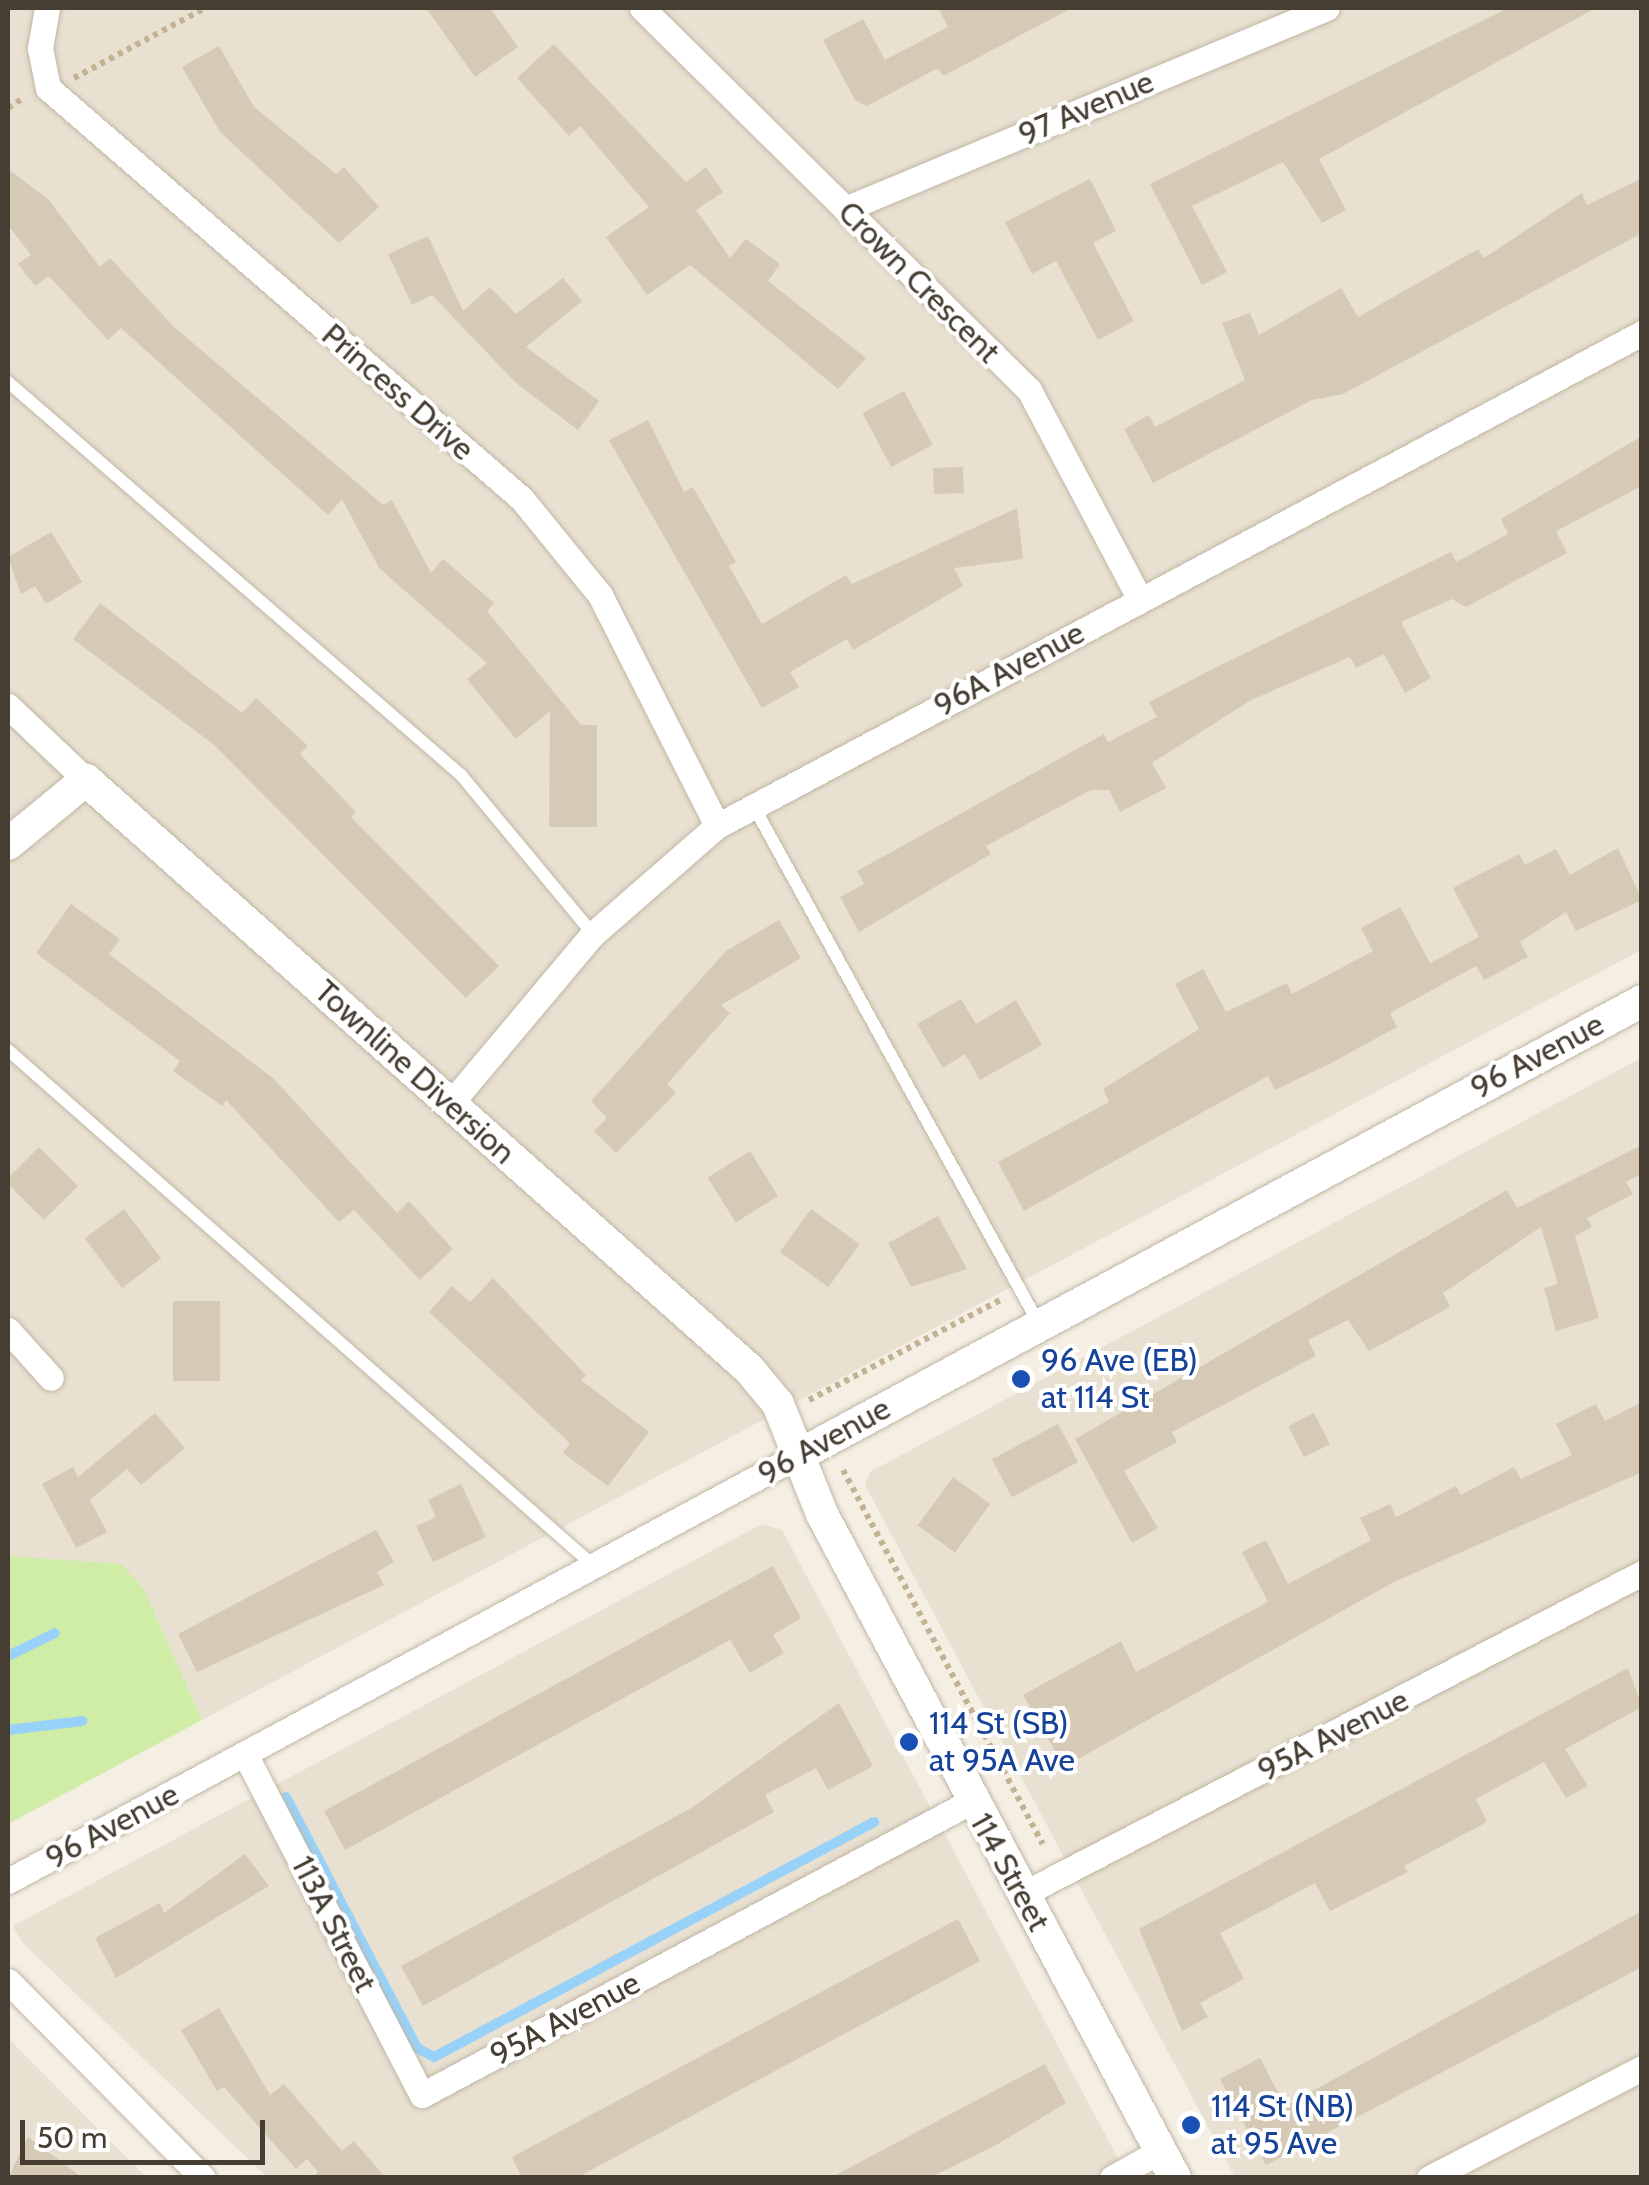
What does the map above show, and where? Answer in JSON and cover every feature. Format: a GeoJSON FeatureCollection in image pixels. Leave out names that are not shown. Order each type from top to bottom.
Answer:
{"type":"FeatureCollection","features":[{"type":"Feature","properties":{"kind":"street","name":"Princess Drive"},"geometry":{"type":"LineString","coordinates":[[47,8],[40,48],[48,88],[522,499],[600,595],[717,826]]}},
{"type":"Feature","properties":{"kind":"street","name":"Crown Crescent"},"geometry":{"type":"LineString","coordinates":[[642,8],[1029,390],[1139,598]]}},
{"type":"Feature","properties":{"kind":"street","name":"97 Avenue"},"geometry":{"type":"LineString","coordinates":[[845,209],[1327,8]]}},
{"type":"Feature","properties":{"kind":"street","name":"96A Avenue"},"geometry":{"type":"LineString","coordinates":[[452,1103],[592,934],[717,826],[1642,333]]}},
{"type":"Feature","properties":{"kind":"street","name":"Townline Diversion"},"geometry":{"type":"LineString","coordinates":[[8,706],[86,780],[749,1368],[784,1416],[799,1455]]}},
{"type":"Feature","properties":{"kind":"street"},"geometry":{"type":"LineString","coordinates":[[8,844],[86,780]]}},
{"type":"Feature","properties":{"kind":"street","name":"96 Avenue"},"geometry":{"type":"LineString","coordinates":[[8,1882],[595,1567],[1038,1322],[1642,1001]]}},
{"type":"Feature","properties":{"kind":"street"},"geometry":{"type":"LineString","coordinates":[[8,1330],[50,1378]]}},
{"type":"Feature","properties":{"kind":"street","name":"114 Street"},"geometry":{"type":"LineString","coordinates":[[799,1455],[972,1801],[1168,2164]]}},
{"type":"Feature","properties":{"kind":"street","name":"95A Avenue"},"geometry":{"type":"LineString","coordinates":[[1023,1894],[1642,1574]]}},
{"type":"Feature","properties":{"kind":"street","name":"113A Street"},"geometry":{"type":"LineString","coordinates":[[245,1754],[422,2094]]}},
{"type":"Feature","properties":{"kind":"street","name":"95A Avenue"},"geometry":{"type":"LineString","coordinates":[[422,2094],[972,1801]]}},
{"type":"Feature","properties":{"kind":"street"},"geometry":{"type":"LineString","coordinates":[[8,1981],[202,2178]]}},
{"type":"Feature","properties":{"kind":"street"},"geometry":{"type":"LineString","coordinates":[[1429,2178],[1642,2068]]}},
{"type":"Feature","properties":{"kind":"street"},"geometry":{"type":"LineString","coordinates":[[1112,2178],[1168,2164]]}},
{"type":"Feature","properties":{"kind":"lane"},"geometry":{"type":"LineString","coordinates":[[8,382],[461,774],[592,934]]}},
{"type":"Feature","properties":{"kind":"lane"},"geometry":{"type":"LineString","coordinates":[[754,807],[1038,1322]]}},
{"type":"Feature","properties":{"kind":"lane"},"geometry":{"type":"LineString","coordinates":[[8,1050],[595,1567]]}},
{"type":"Feature","properties":{"kind":"path"},"geometry":{"type":"LineString","coordinates":[[64,84],[205,8]]}},
{"type":"Feature","properties":{"kind":"path"},"geometry":{"type":"LineString","coordinates":[[8,108],[22,99]]}},
{"type":"Feature","properties":{"kind":"path"},"geometry":{"type":"LineString","coordinates":[[784,1416],[1003,1298]]}},
{"type":"Feature","properties":{"kind":"path"},"geometry":{"type":"LineString","coordinates":[[842,1470],[1043,1844]]}},
{"type":"Feature","properties":{"kind":"shaded area"},"geometry":{"type":"Polygon","coordinates":[[[8,8],[1641,8],[1641,950],[202,1720],[144,1589],[8,1668],[8,8]]]}},
{"type":"Feature","properties":{"kind":"shaded area"},"geometry":{"type":"Polygon","coordinates":[[[1641,1058],[1641,2177],[1235,2177],[865,1485],[870,1472],[1641,1058]]]}},
{"type":"Feature","properties":{"kind":"shaded area"},"geometry":{"type":"Polygon","coordinates":[[[762,1524],[782,1530],[1128,2177],[267,2177],[22,1942],[13,1926],[762,1524]]]}},
{"type":"Feature","properties":{"kind":"shaded area"},"geometry":{"type":"Polygon","coordinates":[[[8,2038],[146,2177],[8,2177],[8,2038]]]}},
{"type":"Feature","properties":{"kind":"green space"},"geometry":{"type":"Polygon","coordinates":[[[8,1556],[121,1564],[144,1589],[202,1720],[8,1824],[8,1556]]]}},
{"type":"Feature","properties":{"kind":"building"},"geometry":{"type":"Polygon","coordinates":[[[426,8],[490,8],[518,47],[475,77],[426,8]]]}},
{"type":"Feature","properties":{"kind":"building"},"geometry":{"type":"Polygon","coordinates":[[[938,8],[1072,8],[943,76],[938,68],[867,106],[855,100],[823,40],[863,19],[885,60],[948,27],[938,8]]]}},
{"type":"Feature","properties":{"kind":"building"},"geometry":{"type":"Polygon","coordinates":[[[1508,8],[1596,8],[1319,159],[1346,210],[1322,223],[1283,162],[1192,206],[1227,272],[1202,285],[1150,184],[1508,8]]]}},
{"type":"Feature","properties":{"kind":"building"},"geometry":{"type":"Polygon","coordinates":[[[554,44],[686,182],[706,167],[723,192],[696,210],[730,258],[746,239],[780,264],[768,281],[866,358],[838,389],[690,265],[647,295],[606,237],[649,207],[580,126],[569,136],[517,78],[554,44]]]}},
{"type":"Feature","properties":{"kind":"building"},"geometry":{"type":"Polygon","coordinates":[[[219,46],[254,107],[336,174],[344,167],[379,207],[339,243],[220,132],[182,67],[219,46]]]}},
{"type":"Feature","properties":{"kind":"building"},"geometry":{"type":"Polygon","coordinates":[[[8,169],[48,199],[100,267],[110,258],[173,326],[383,505],[392,500],[431,573],[443,559],[494,603],[487,611],[581,725],[597,725],[597,827],[549,827],[550,711],[516,739],[467,679],[487,663],[379,568],[342,499],[328,515],[121,328],[108,340],[49,276],[35,286],[18,264],[31,255],[8,225],[8,169]]]}},
{"type":"Feature","properties":{"kind":"building"},"geometry":{"type":"Polygon","coordinates":[[[1642,178],[1642,233],[1343,394],[1312,400],[1153,483],[1124,429],[1149,415],[1155,427],[1245,380],[1222,323],[1250,313],[1259,335],[1341,288],[1358,317],[1478,249],[1484,258],[1582,193],[1587,205],[1642,178]]]}},
{"type":"Feature","properties":{"kind":"building"},"geometry":{"type":"Polygon","coordinates":[[[1090,179],[1116,231],[1093,243],[1134,321],[1098,340],[1056,261],[1032,274],[1005,222],[1090,179]]]}},
{"type":"Feature","properties":{"kind":"building"},"geometry":{"type":"Polygon","coordinates":[[[428,236],[463,311],[490,287],[516,314],[563,278],[582,301],[526,347],[599,401],[578,430],[516,383],[432,295],[412,305],[388,254],[428,236]]]}},
{"type":"Feature","properties":{"kind":"building"},"geometry":{"type":"Polygon","coordinates":[[[904,391],[933,445],[891,467],[863,413],[904,391]]]}},
{"type":"Feature","properties":{"kind":"building"},"geometry":{"type":"Polygon","coordinates":[[[648,420],[684,492],[693,487],[736,562],[729,566],[762,624],[846,575],[852,584],[1017,508],[1023,559],[954,568],[963,586],[853,650],[847,639],[790,672],[799,687],[762,708],[609,440],[648,420]]]}},
{"type":"Feature","properties":{"kind":"building"},"geometry":{"type":"Polygon","coordinates":[[[1642,436],[1642,486],[1556,531],[1567,553],[1466,607],[1452,599],[1401,622],[1431,678],[1405,693],[1384,654],[1356,668],[1350,657],[1251,700],[1152,763],[1166,788],[1120,812],[1109,790],[1091,790],[986,846],[991,854],[859,932],[840,897],[864,884],[857,871],[1104,734],[1108,742],[1157,717],[1149,702],[1451,552],[1456,562],[1508,534],[1501,519],[1642,436]]]}},
{"type":"Feature","properties":{"kind":"building"},"geometry":{"type":"Polygon","coordinates":[[[963,467],[964,493],[934,494],[933,468],[963,467]]]}},
{"type":"Feature","properties":{"kind":"building"},"geometry":{"type":"Polygon","coordinates":[[[51,532],[82,582],[46,604],[35,586],[21,594],[8,557],[51,532]]]}},
{"type":"Feature","properties":{"kind":"building"},"geometry":{"type":"Polygon","coordinates":[[[100,603],[242,713],[256,698],[308,746],[300,754],[356,812],[351,817],[499,966],[466,998],[213,744],[73,639],[100,603]]]}},
{"type":"Feature","properties":{"kind":"building"},"geometry":{"type":"Polygon","coordinates":[[[1618,848],[1642,900],[1576,931],[1566,912],[1520,942],[1528,957],[1484,980],[1476,966],[1390,1013],[1397,1027],[1331,1063],[1275,1090],[1268,1076],[1024,1211],[998,1162],[1109,1102],[1103,1089],[1199,1029],[1175,984],[1203,969],[1226,1012],[1287,983],[1292,994],[1373,951],[1361,928],[1400,907],[1430,963],[1479,937],[1453,888],[1519,854],[1525,865],[1556,849],[1570,875],[1618,848]]]}},
{"type":"Feature","properties":{"kind":"building"},"geometry":{"type":"Polygon","coordinates":[[[71,904],[120,939],[109,954],[274,1079],[397,1213],[409,1201],[453,1249],[420,1280],[354,1210],[339,1222],[226,1100],[222,1106],[173,1071],[180,1061],[36,953],[71,904]]]}},
{"type":"Feature","properties":{"kind":"building"},"geometry":{"type":"Polygon","coordinates":[[[779,920],[801,958],[721,1005],[730,1013],[667,1084],[676,1093],[616,1153],[594,1131],[607,1118],[591,1101],[726,951],[779,920]]]}},
{"type":"Feature","properties":{"kind":"building"},"geometry":{"type":"Polygon","coordinates":[[[961,999],[976,1024],[1016,1000],[1042,1045],[980,1080],[965,1054],[943,1068],[917,1024],[961,999]]]}},
{"type":"Feature","properties":{"kind":"building"},"geometry":{"type":"Polygon","coordinates":[[[1642,1145],[1642,1173],[1626,1182],[1633,1194],[1587,1218],[1592,1227],[1575,1236],[1599,1318],[1556,1331],[1544,1288],[1558,1284],[1541,1227],[1443,1293],[1450,1307],[1369,1351],[1348,1320],[1308,1340],[1316,1356],[1172,1432],[1177,1442],[1124,1471],[1158,1528],[1132,1543],[1075,1439],[1507,1190],[1517,1208],[1642,1145]]]}},
{"type":"Feature","properties":{"kind":"building"},"geometry":{"type":"Polygon","coordinates":[[[39,1147],[78,1186],[44,1220],[8,1184],[8,1178],[39,1147]]]}},
{"type":"Feature","properties":{"kind":"building"},"geometry":{"type":"Polygon","coordinates":[[[750,1151],[778,1196],[736,1222],[708,1177],[750,1151]]]}},
{"type":"Feature","properties":{"kind":"building"},"geometry":{"type":"Polygon","coordinates":[[[124,1209],[161,1259],[122,1288],[85,1238],[124,1209]]]}},
{"type":"Feature","properties":{"kind":"building"},"geometry":{"type":"Polygon","coordinates":[[[811,1209],[860,1244],[828,1287],[780,1252],[811,1209]]]}},
{"type":"Feature","properties":{"kind":"building"},"geometry":{"type":"Polygon","coordinates":[[[938,1216],[967,1269],[911,1287],[888,1243],[938,1216]]]}},
{"type":"Feature","properties":{"kind":"building"},"geometry":{"type":"Polygon","coordinates":[[[493,1278],[586,1375],[581,1380],[649,1432],[608,1486],[563,1453],[570,1443],[429,1312],[452,1286],[470,1302],[493,1278]]]}},
{"type":"Feature","properties":{"kind":"building"},"geometry":{"type":"Polygon","coordinates":[[[173,1301],[220,1301],[220,1381],[173,1381],[173,1301]]]}},
{"type":"Feature","properties":{"kind":"building"},"geometry":{"type":"Polygon","coordinates":[[[1642,1402],[1642,1472],[1392,1583],[1064,1767],[1023,1695],[1121,1641],[1136,1672],[1268,1602],[1242,1552],[1266,1540],[1288,1584],[1371,1540],[1360,1518],[1390,1504],[1396,1517],[1456,1486],[1461,1495],[1514,1467],[1521,1479],[1572,1455],[1556,1424],[1596,1404],[1605,1421],[1642,1402]]]}},
{"type":"Feature","properties":{"kind":"building"},"geometry":{"type":"Polygon","coordinates":[[[155,1413],[185,1448],[141,1485],[127,1469],[90,1500],[107,1532],[76,1548],[42,1484],[73,1467],[78,1477],[155,1413]]]}},
{"type":"Feature","properties":{"kind":"building"},"geometry":{"type":"Polygon","coordinates":[[[1314,1413],[1330,1444],[1304,1457],[1288,1426],[1314,1413]]]}},
{"type":"Feature","properties":{"kind":"building"},"geometry":{"type":"Polygon","coordinates":[[[1058,1424],[1078,1462],[1012,1497],[992,1459],[1058,1424]]]}},
{"type":"Feature","properties":{"kind":"building"},"geometry":{"type":"Polygon","coordinates":[[[953,1477],[990,1504],[955,1553],[918,1526],[953,1477]]]}},
{"type":"Feature","properties":{"kind":"building"},"geometry":{"type":"Polygon","coordinates":[[[461,1484],[486,1537],[433,1562],[416,1526],[436,1517],[428,1500],[461,1484]]]}},
{"type":"Feature","properties":{"kind":"building"},"geometry":{"type":"Polygon","coordinates":[[[376,1530],[394,1562],[377,1572],[384,1585],[197,1672],[178,1634],[376,1530]]]}},
{"type":"Feature","properties":{"kind":"building"},"geometry":{"type":"Polygon","coordinates":[[[773,1566],[801,1618],[773,1635],[784,1653],[750,1673],[730,1640],[345,1850],[324,1811],[773,1566]]]}},
{"type":"Feature","properties":{"kind":"building"},"geometry":{"type":"Polygon","coordinates":[[[1628,1668],[1642,1707],[1565,1749],[1588,1786],[1566,1798],[1544,1762],[1476,1799],[1487,1822],[1404,1866],[1408,1872],[1330,1911],[1315,1883],[1220,1933],[1244,1979],[1200,2003],[1208,2017],[1182,2031],[1139,1929],[1628,1668]]]}},
{"type":"Feature","properties":{"kind":"building"},"geometry":{"type":"Polygon","coordinates":[[[839,1703],[873,1766],[828,1790],[816,1768],[765,1795],[774,1812],[423,2006],[401,1966],[693,1807],[839,1703]]]}},
{"type":"Feature","properties":{"kind":"building"},"geometry":{"type":"Polygon","coordinates":[[[245,1854],[269,1886],[116,1978],[95,1938],[160,1903],[164,1913],[245,1854]]]}},
{"type":"Feature","properties":{"kind":"building"},"geometry":{"type":"Polygon","coordinates":[[[1642,1911],[1642,1967],[1266,2165],[1220,2079],[1260,2058],[1285,2106],[1642,1911]]]}},
{"type":"Feature","properties":{"kind":"building"},"geometry":{"type":"Polygon","coordinates":[[[958,1919],[980,1961],[576,2178],[522,2178],[512,2157],[958,1919]]]}},
{"type":"Feature","properties":{"kind":"building"},"geometry":{"type":"Polygon","coordinates":[[[219,2008],[270,2095],[284,2084],[342,2151],[354,2141],[386,2178],[312,2178],[318,2172],[307,2159],[296,2169],[224,2087],[217,2091],[181,2030],[219,2008]]]}},
{"type":"Feature","properties":{"kind":"building"},"geometry":{"type":"Polygon","coordinates":[[[1045,2064],[1066,2103],[998,2144],[929,2178],[830,2178],[1045,2064]]]}},
{"type":"Feature","properties":{"kind":"building"},"geometry":{"type":"Polygon","coordinates":[[[28,2137],[83,2178],[8,2178],[28,2137]]]}},
{"type":"Feature","properties":{"kind":"waterway"},"geometry":{"type":"LineString","coordinates":[[8,1656],[55,1633]]}},
{"type":"Feature","properties":{"kind":"waterway"},"geometry":{"type":"LineString","coordinates":[[8,1730],[82,1721]]}},
{"type":"Feature","properties":{"kind":"waterway"},"geometry":{"type":"LineString","coordinates":[[286,1797],[417,2048],[434,2057],[874,1822]]}},
{"type":"Feature","properties":{"kind":"place","name":"96 Ave (EB) at 114 St"},"geometry":{"type":"Point","coordinates":[1021,1379]}},
{"type":"Feature","properties":{"kind":"place","name":"114 St (SB) at 95A Ave"},"geometry":{"type":"Point","coordinates":[909,1742]}},
{"type":"Feature","properties":{"kind":"place","name":"114 St (NB) at 95 Ave"},"geometry":{"type":"Point","coordinates":[1191,2125]}}]}
